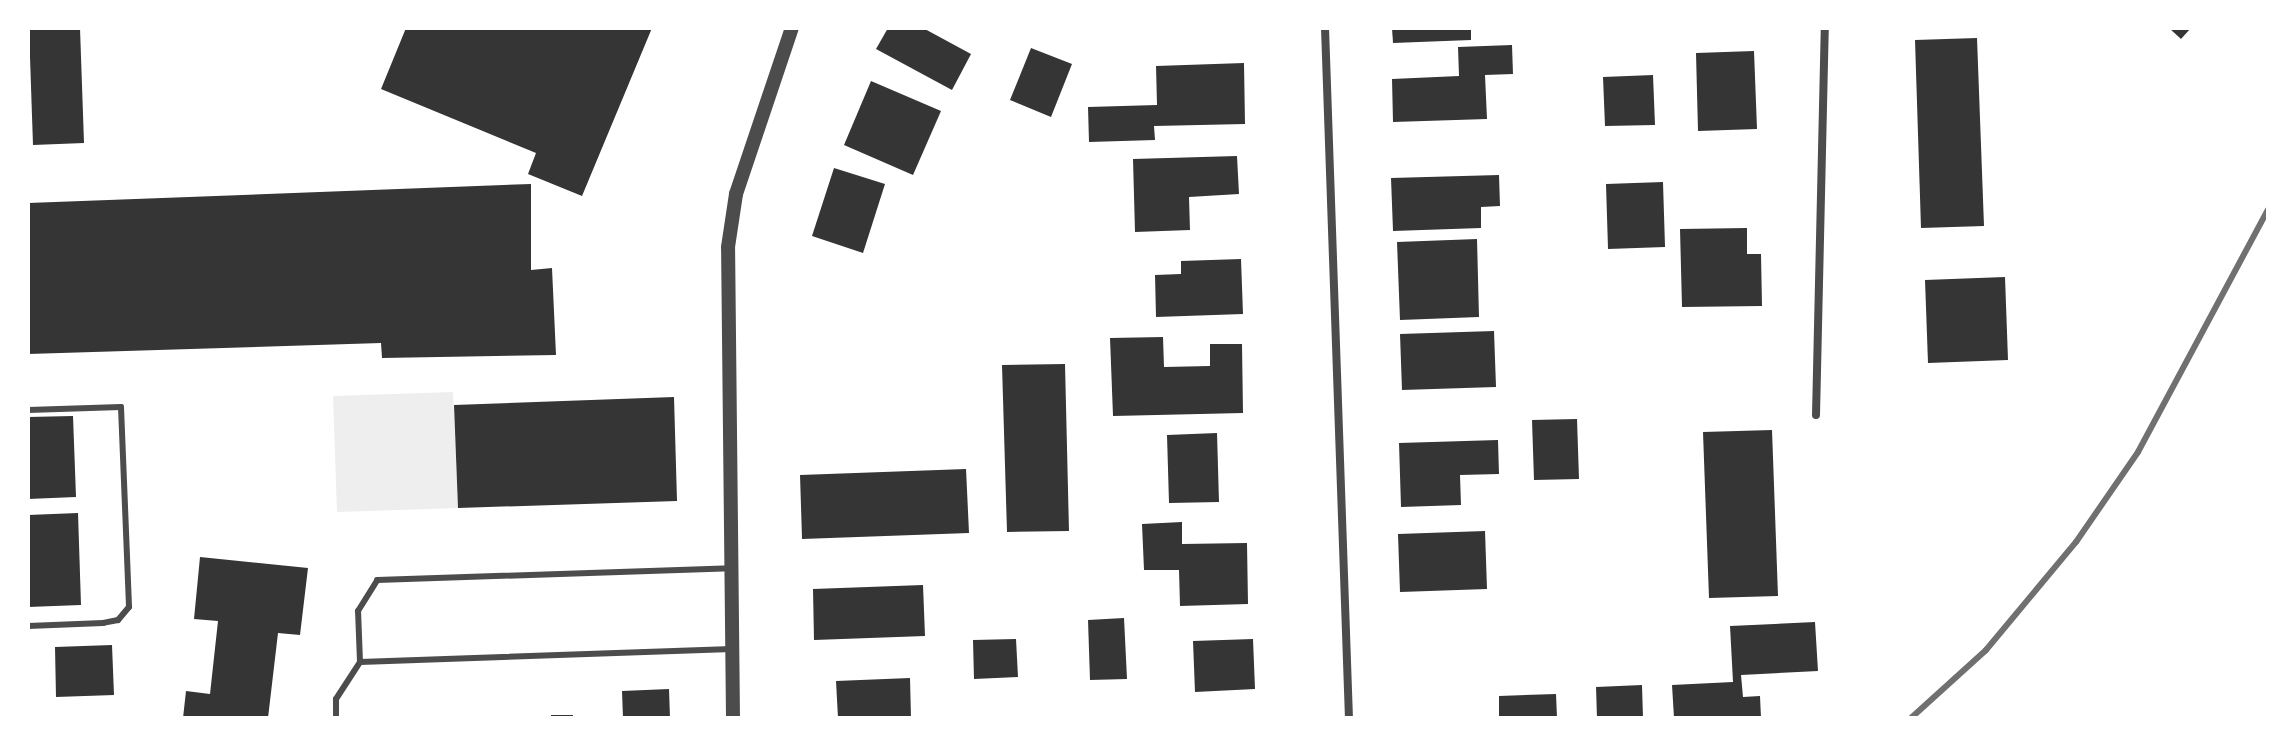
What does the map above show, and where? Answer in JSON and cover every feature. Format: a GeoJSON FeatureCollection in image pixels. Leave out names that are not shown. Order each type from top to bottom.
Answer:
{"type":"FeatureCollection","features":[{"type":"Feature","properties":{"kind":"street"},"geometry":{"type":"LineString","coordinates":[[733,718],[728,247],[736,194],[792,28]]}},
{"type":"Feature","properties":{"kind":"street"},"geometry":{"type":"LineString","coordinates":[[1325,28],[1349,718]]}},
{"type":"Feature","properties":{"kind":"street"},"geometry":{"type":"LineString","coordinates":[[1816,415],[1825,28]]}},
{"type":"Feature","properties":{"kind":"lane"},"geometry":{"type":"LineString","coordinates":[[28,410],[121,407],[129,607],[118,620],[103,623],[28,626]]}},
{"type":"Feature","properties":{"kind":"lane"},"geometry":{"type":"LineString","coordinates":[[336,718],[336,699],[360,662],[358,611],[377,580],[731,568]]}},
{"type":"Feature","properties":{"kind":"lane"},"geometry":{"type":"LineString","coordinates":[[360,662],[732,649]]}},
{"type":"Feature","properties":{"kind":"shaded area"},"geometry":{"type":"Polygon","coordinates":[[[453,392],[458,508],[337,512],[333,396],[453,392]]]}},
{"type":"Feature","properties":{"kind":"building"},"geometry":{"type":"Polygon","coordinates":[[[29,28],[80,28],[84,143],[33,145],[29,28]]]}},
{"type":"Feature","properties":{"kind":"building"},"geometry":{"type":"Polygon","coordinates":[[[406,28],[652,28],[582,196],[528,174],[536,153],[381,89],[406,28]]]}},
{"type":"Feature","properties":{"kind":"building"},"geometry":{"type":"Polygon","coordinates":[[[888,28],[923,28],[971,54],[952,90],[876,49],[888,28]]]}},
{"type":"Feature","properties":{"kind":"building"},"geometry":{"type":"Polygon","coordinates":[[[1392,28],[1471,28],[1471,40],[1393,43],[1392,28]]]}},
{"type":"Feature","properties":{"kind":"building"},"geometry":{"type":"Polygon","coordinates":[[[2169,28],[2191,28],[2181,39],[2169,28]]]}},
{"type":"Feature","properties":{"kind":"building"},"geometry":{"type":"Polygon","coordinates":[[[1977,38],[1984,226],[1921,228],[1915,40],[1977,38]]]}},
{"type":"Feature","properties":{"kind":"building"},"geometry":{"type":"Polygon","coordinates":[[[1512,45],[1513,74],[1485,75],[1487,119],[1393,122],[1392,79],[1459,76],[1458,47],[1512,45]]]}},
{"type":"Feature","properties":{"kind":"building"},"geometry":{"type":"Polygon","coordinates":[[[1031,48],[1072,64],[1051,117],[1010,100],[1031,48]]]}},
{"type":"Feature","properties":{"kind":"building"},"geometry":{"type":"Polygon","coordinates":[[[1754,51],[1757,129],[1698,131],[1696,53],[1754,51]]]}},
{"type":"Feature","properties":{"kind":"building"},"geometry":{"type":"Polygon","coordinates":[[[1244,63],[1245,124],[1154,126],[1155,140],[1089,142],[1088,107],[1157,105],[1156,66],[1244,63]]]}},
{"type":"Feature","properties":{"kind":"building"},"geometry":{"type":"Polygon","coordinates":[[[1653,75],[1655,125],[1605,126],[1603,77],[1653,75]]]}},
{"type":"Feature","properties":{"kind":"building"},"geometry":{"type":"Polygon","coordinates":[[[871,81],[941,111],[913,175],[844,145],[871,81]]]}},
{"type":"Feature","properties":{"kind":"building"},"geometry":{"type":"Polygon","coordinates":[[[1237,156],[1239,194],[1189,197],[1190,230],[1135,232],[1133,159],[1237,156]]]}},
{"type":"Feature","properties":{"kind":"building"},"geometry":{"type":"Polygon","coordinates":[[[834,168],[885,184],[863,253],[812,236],[834,168]]]}},
{"type":"Feature","properties":{"kind":"building"},"geometry":{"type":"Polygon","coordinates":[[[1499,175],[1500,206],[1481,207],[1481,228],[1393,231],[1391,178],[1499,175]]]}},
{"type":"Feature","properties":{"kind":"building"},"geometry":{"type":"Polygon","coordinates":[[[1663,182],[1665,247],[1608,249],[1606,184],[1663,182]]]}},
{"type":"Feature","properties":{"kind":"building"},"geometry":{"type":"Polygon","coordinates":[[[531,184],[531,270],[552,268],[556,355],[382,358],[381,343],[28,354],[28,203],[531,184]]]}},
{"type":"Feature","properties":{"kind":"building"},"geometry":{"type":"Polygon","coordinates":[[[1747,228],[1747,254],[1761,254],[1762,306],[1682,307],[1680,229],[1747,228]]]}},
{"type":"Feature","properties":{"kind":"building"},"geometry":{"type":"Polygon","coordinates":[[[1477,239],[1479,317],[1400,320],[1397,242],[1477,239]]]}},
{"type":"Feature","properties":{"kind":"building"},"geometry":{"type":"Polygon","coordinates":[[[1241,259],[1243,314],[1156,317],[1155,275],[1181,274],[1181,261],[1241,259]]]}},
{"type":"Feature","properties":{"kind":"building"},"geometry":{"type":"Polygon","coordinates":[[[2005,277],[2008,360],[1928,363],[1925,280],[2005,277]]]}},
{"type":"Feature","properties":{"kind":"building"},"geometry":{"type":"Polygon","coordinates":[[[1494,331],[1496,387],[1402,390],[1400,334],[1494,331]]]}},
{"type":"Feature","properties":{"kind":"building"},"geometry":{"type":"Polygon","coordinates":[[[1163,337],[1164,367],[1210,366],[1210,344],[1242,344],[1243,413],[1113,416],[1110,338],[1163,337]]]}},
{"type":"Feature","properties":{"kind":"building"},"geometry":{"type":"Polygon","coordinates":[[[1065,364],[1069,531],[1007,532],[1002,365],[1065,364]]]}},
{"type":"Feature","properties":{"kind":"building"},"geometry":{"type":"Polygon","coordinates":[[[674,397],[677,501],[458,508],[454,405],[674,397]]]}},
{"type":"Feature","properties":{"kind":"building"},"geometry":{"type":"Polygon","coordinates":[[[73,416],[76,497],[28,499],[28,417],[73,416]]]}},
{"type":"Feature","properties":{"kind":"building"},"geometry":{"type":"Polygon","coordinates":[[[1577,419],[1579,479],[1534,480],[1532,420],[1577,419]]]}},
{"type":"Feature","properties":{"kind":"building"},"geometry":{"type":"Polygon","coordinates":[[[1772,430],[1778,596],[1709,598],[1703,432],[1772,430]]]}},
{"type":"Feature","properties":{"kind":"building"},"geometry":{"type":"Polygon","coordinates":[[[1217,433],[1219,502],[1169,503],[1167,435],[1217,433]]]}},
{"type":"Feature","properties":{"kind":"building"},"geometry":{"type":"Polygon","coordinates":[[[1498,440],[1499,474],[1460,475],[1461,505],[1401,507],[1399,443],[1498,440]]]}},
{"type":"Feature","properties":{"kind":"building"},"geometry":{"type":"Polygon","coordinates":[[[966,469],[969,533],[802,539],[800,475],[966,469]]]}},
{"type":"Feature","properties":{"kind":"building"},"geometry":{"type":"Polygon","coordinates":[[[78,513],[81,605],[28,607],[28,515],[78,513]]]}},
{"type":"Feature","properties":{"kind":"building"},"geometry":{"type":"Polygon","coordinates":[[[1182,522],[1182,544],[1247,543],[1248,604],[1180,606],[1179,570],[1144,570],[1142,524],[1182,522]]]}},
{"type":"Feature","properties":{"kind":"building"},"geometry":{"type":"Polygon","coordinates":[[[1485,531],[1487,589],[1400,592],[1398,534],[1485,531]]]}},
{"type":"Feature","properties":{"kind":"building"},"geometry":{"type":"Polygon","coordinates":[[[200,557],[308,568],[300,635],[278,633],[268,718],[183,718],[186,691],[210,694],[218,621],[194,619],[200,557]]]}},
{"type":"Feature","properties":{"kind":"building"},"geometry":{"type":"Polygon","coordinates":[[[923,585],[925,636],[814,640],[813,589],[923,585]]]}},
{"type":"Feature","properties":{"kind":"building"},"geometry":{"type":"Polygon","coordinates":[[[1124,618],[1127,679],[1090,680],[1088,620],[1124,618]]]}},
{"type":"Feature","properties":{"kind":"building"},"geometry":{"type":"Polygon","coordinates":[[[1815,622],[1818,671],[1741,675],[1743,697],[1760,696],[1761,718],[1674,718],[1672,685],[1733,682],[1730,626],[1815,622]]]}},
{"type":"Feature","properties":{"kind":"building"},"geometry":{"type":"Polygon","coordinates":[[[1016,639],[1018,677],[974,679],[973,640],[1016,639]]]}},
{"type":"Feature","properties":{"kind":"building"},"geometry":{"type":"Polygon","coordinates":[[[1253,639],[1255,689],[1195,692],[1193,641],[1253,639]]]}},
{"type":"Feature","properties":{"kind":"building"},"geometry":{"type":"Polygon","coordinates":[[[112,645],[114,695],[56,697],[55,647],[112,645]]]}},
{"type":"Feature","properties":{"kind":"building"},"geometry":{"type":"Polygon","coordinates":[[[910,678],[911,718],[838,718],[836,681],[910,678]]]}},
{"type":"Feature","properties":{"kind":"building"},"geometry":{"type":"Polygon","coordinates":[[[1642,685],[1643,718],[1597,718],[1596,687],[1642,685]]]}},
{"type":"Feature","properties":{"kind":"building"},"geometry":{"type":"Polygon","coordinates":[[[669,689],[670,718],[623,718],[622,691],[669,689]]]}},
{"type":"Feature","properties":{"kind":"building"},"geometry":{"type":"Polygon","coordinates":[[[1556,694],[1557,718],[1499,718],[1499,696],[1556,694]]]}},
{"type":"Feature","properties":{"kind":"building"},"geometry":{"type":"Polygon","coordinates":[[[551,715],[573,715],[573,718],[551,718],[551,715]]]}},
{"type":"Feature","properties":{"kind":"railway"},"geometry":{"type":"LineString","coordinates":[[1911,718],[1986,650],[2076,542],[2138,452],[2268,210]]}}]}
